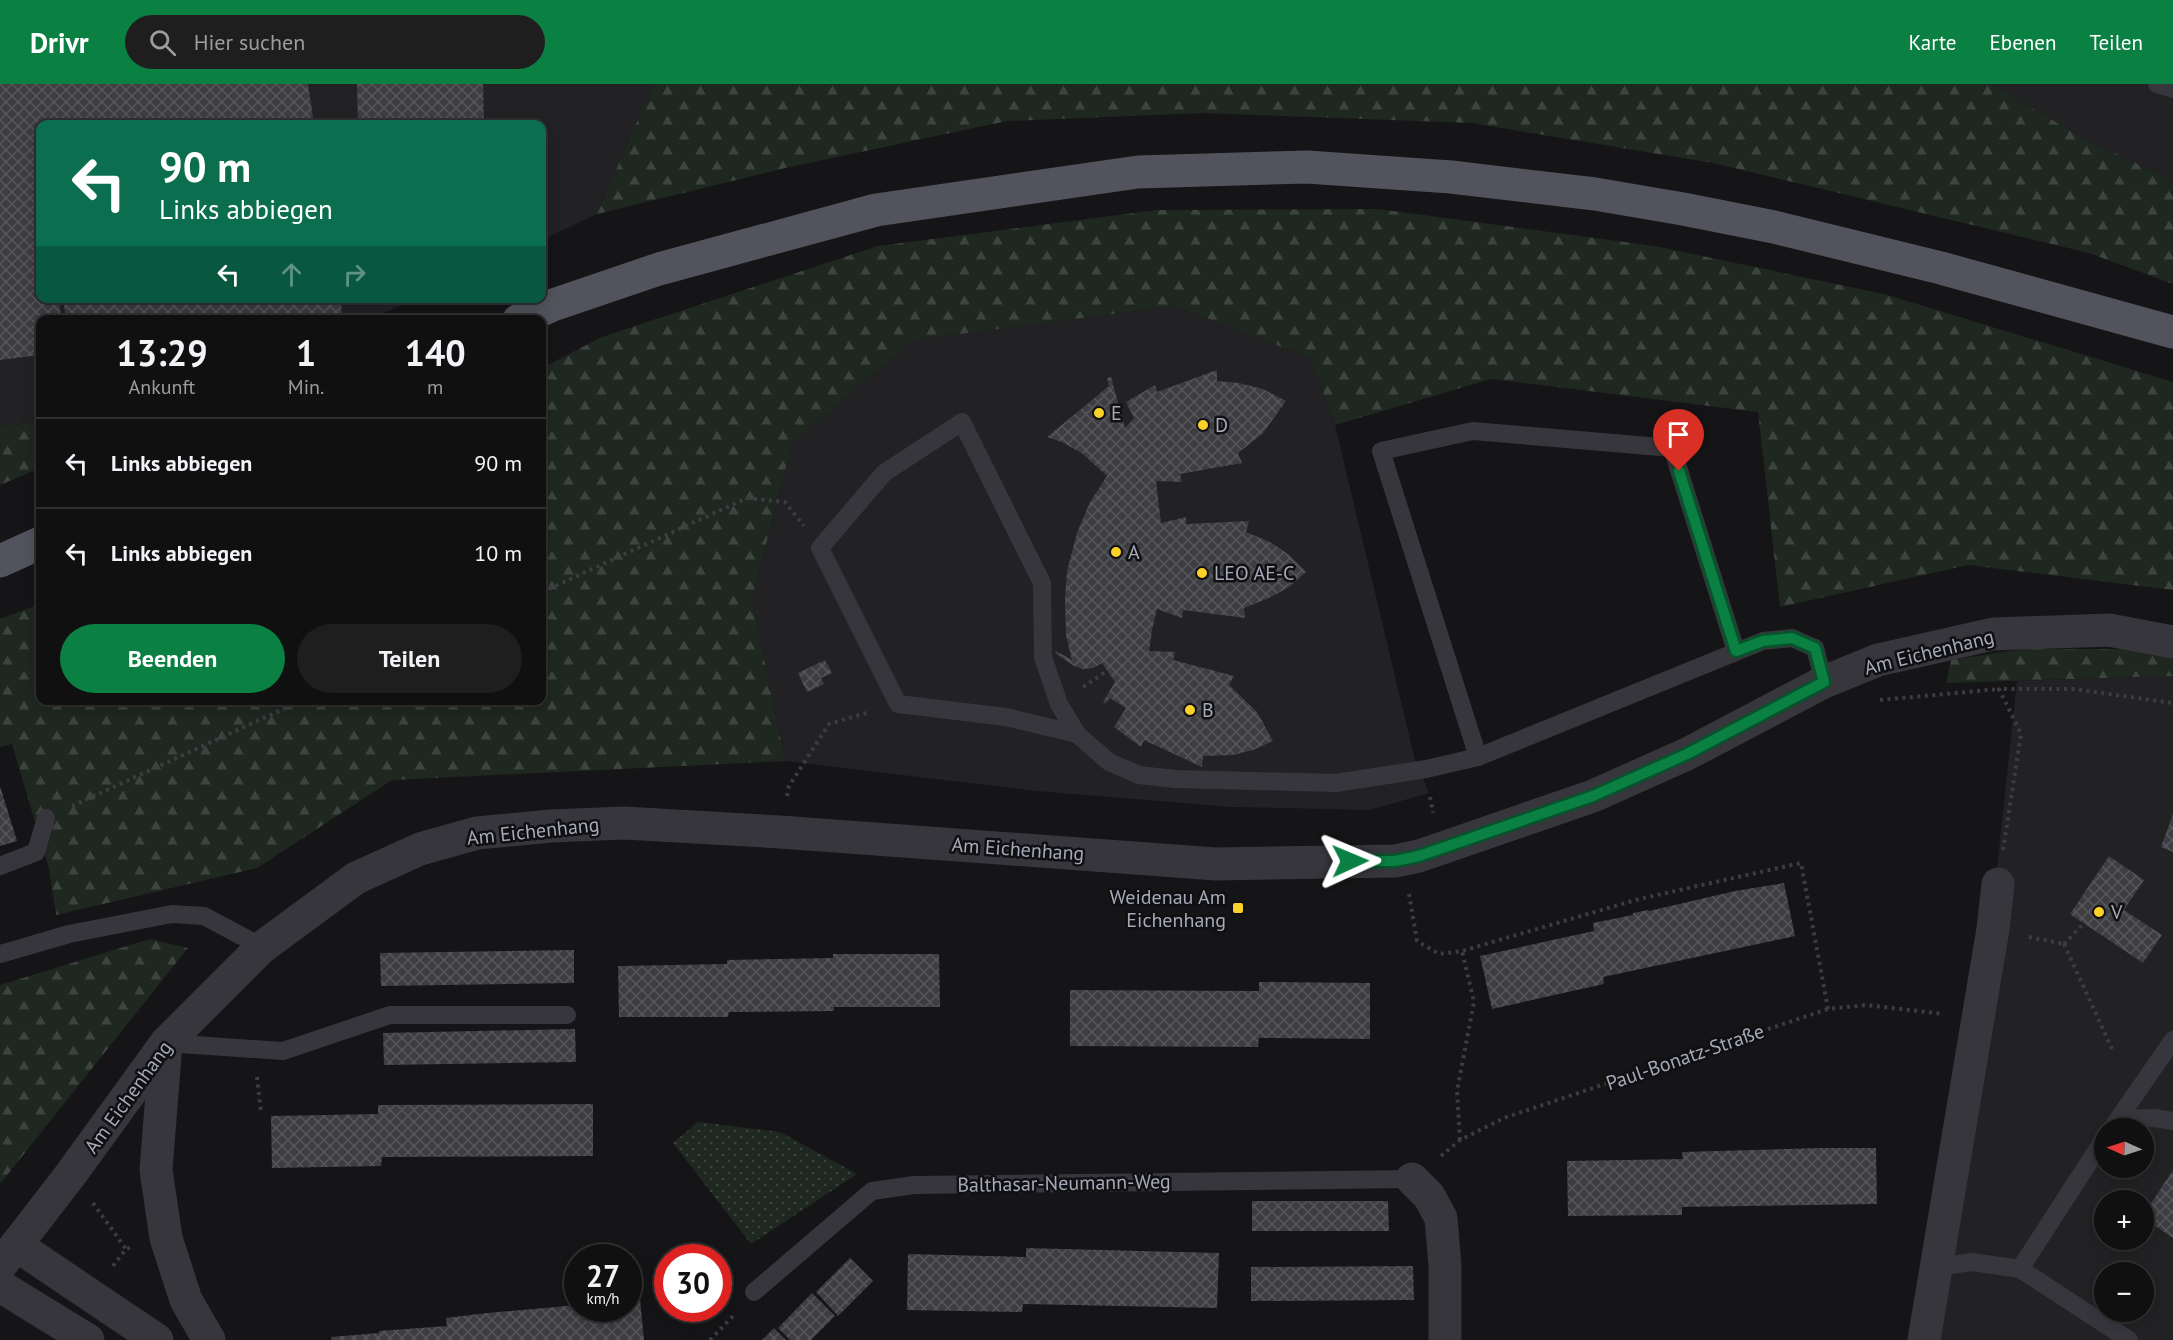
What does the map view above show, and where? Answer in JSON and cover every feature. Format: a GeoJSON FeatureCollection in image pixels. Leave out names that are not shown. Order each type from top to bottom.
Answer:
{"type":"FeatureCollection","features":[{"type":"Feature","properties":{"kind":"main road"},"geometry":{"type":"LineString","coordinates":[[530,315],[659,269],[876,210],[1126,174],[1307,167],[1462,178],[1595,194],[1672,207],[1774,227],[1941,268],[2173,332]]}},
{"type":"Feature","properties":{"kind":"main road"},"geometry":{"type":"LineString","coordinates":[[0,561],[36,545]]}},
{"type":"Feature","properties":{"kind":"street","name":"Am Eichenhang"},"geometry":{"type":"LineString","coordinates":[[8,1255],[71,1174],[166,1043],[262,947],[356,878],[420,849],[477,833],[551,826],[624,823],[1216,864],[1395,861],[1419,856],[1593,796],[1687,754],[1824,682],[1878,660],[1993,634],[2109,630],[2173,642]]}},
{"type":"Feature","properties":{"kind":"street"},"geometry":{"type":"LineString","coordinates":[[1924,1340],[1998,884]]}},
{"type":"Feature","properties":{"kind":"street"},"geometry":{"type":"LineString","coordinates":[[166,1043],[156,1170],[166,1238],[186,1300],[210,1340]]}},
{"type":"Feature","properties":{"kind":"street"},"geometry":{"type":"LineString","coordinates":[[1412,1179],[1429,1196],[1441,1218],[1444,1266],[1444,1340]]}},
{"type":"Feature","properties":{"kind":"street"},"geometry":{"type":"LineString","coordinates":[[8,1255],[157,1340]]}},
{"type":"Feature","properties":{"kind":"street"},"geometry":{"type":"LineString","coordinates":[[0,1286],[88,1340]]}},
{"type":"Feature","properties":{"kind":"lane"},"geometry":{"type":"LineString","coordinates":[[2157,84],[2173,89]]}},
{"type":"Feature","properties":{"kind":"lane"},"geometry":{"type":"LineString","coordinates":[[1077,734],[1006,717],[898,704],[820,548],[884,473],[962,422],[1042,583],[1043,657],[1059,704],[1077,734],[1109,762],[1139,775],[1175,779],[1336,783],[1426,769],[1478,757],[1763,641],[1792,638],[1815,648],[1824,682]]}},
{"type":"Feature","properties":{"kind":"lane"},"geometry":{"type":"LineString","coordinates":[[1478,757],[1381,451],[1473,431],[1672,448],[1736,651]]}},
{"type":"Feature","properties":{"kind":"lane"},"geometry":{"type":"LineString","coordinates":[[0,866],[36,852],[46,818]]}},
{"type":"Feature","properties":{"kind":"lane"},"geometry":{"type":"LineString","coordinates":[[0,954],[69,934],[172,914],[204,916],[262,947]]}},
{"type":"Feature","properties":{"kind":"lane"},"geometry":{"type":"LineString","coordinates":[[166,1043],[283,1051],[390,1015],[567,1015]]}},
{"type":"Feature","properties":{"kind":"lane"},"geometry":{"type":"LineString","coordinates":[[2118,1118],[2173,1040]]}},
{"type":"Feature","properties":{"kind":"lane"},"geometry":{"type":"LineString","coordinates":[[2154,1118],[2173,1121]]}},
{"type":"Feature","properties":{"kind":"lane"},"geometry":{"type":"LineString","coordinates":[[2020,1269],[2094,1154]]}},
{"type":"Feature","properties":{"kind":"lane","name":"Balthasar-Neumann-Weg"},"geometry":{"type":"LineString","coordinates":[[754,1292],[872,1191],[914,1185],[1412,1179]]}},
{"type":"Feature","properties":{"kind":"lane"},"geometry":{"type":"LineString","coordinates":[[1936,1267],[1972,1262],[2020,1269],[2129,1340]]}},
{"type":"Feature","properties":{"kind":"path"},"geometry":{"type":"LineString","coordinates":[[546,590],[747,498],[785,502],[820,548]]}},
{"type":"Feature","properties":{"kind":"path"},"geometry":{"type":"LineString","coordinates":[[1998,884],[2021,734],[1999,689],[2073,689],[2173,703]]}},
{"type":"Feature","properties":{"kind":"path"},"geometry":{"type":"LineString","coordinates":[[780,832],[789,786],[829,724],[898,704]]}},
{"type":"Feature","properties":{"kind":"path"},"geometry":{"type":"LineString","coordinates":[[46,818],[292,705]]}},
{"type":"Feature","properties":{"kind":"path"},"geometry":{"type":"LineString","coordinates":[[1409,892],[1417,941],[1439,954],[1462,951],[1639,899],[1801,863],[1828,1009]]}},
{"type":"Feature","properties":{"kind":"path"},"geometry":{"type":"LineString","coordinates":[[2084,924],[2064,944],[2113,1051]]}},
{"type":"Feature","properties":{"kind":"path"},"geometry":{"type":"LineString","coordinates":[[1460,1140],[1457,1091],[1474,1002],[1462,951]]}},
{"type":"Feature","properties":{"kind":"path","name":"Paul-Bonatz-Straße"},"geometry":{"type":"LineString","coordinates":[[1412,1179],[1460,1140],[1504,1118],[1828,1009],[1866,1005],[1978,1018]]}},
{"type":"Feature","properties":{"kind":"path"},"geometry":{"type":"LineString","coordinates":[[71,1174],[126,1249]]}},
{"type":"Feature","properties":{"kind":"path"},"geometry":{"type":"LineString","coordinates":[[710,1340],[737,1312]]}},
{"type":"Feature","properties":{"kind":"shaded area"},"geometry":{"type":"Polygon","coordinates":[[[0,84],[653,84],[597,214],[546,238],[546,120],[36,120],[36,303],[407,303],[379,315],[36,315],[36,422],[0,426],[0,84]]]}},
{"type":"Feature","properties":{"kind":"shaded area"},"geometry":{"type":"Polygon","coordinates":[[[1991,84],[2173,84],[2173,181],[2080,136],[1991,84]]]}},
{"type":"Feature","properties":{"kind":"shaded area"},"geometry":{"type":"Polygon","coordinates":[[[1175,306],[1310,358],[1335,425],[1415,760],[1429,793],[1370,810],[1232,807],[1036,791],[785,761],[752,599],[792,443],[914,340],[1175,306]]]}},
{"type":"Feature","properties":{"kind":"shaded area"},"geometry":{"type":"Polygon","coordinates":[[[2173,676],[2173,1340],[1933,1340],[1996,877],[2017,681],[2173,676]]]}},
{"type":"Feature","properties":{"kind":"green space"},"geometry":{"type":"Polygon","coordinates":[[[653,84],[1991,84],[2080,136],[2173,181],[2173,284],[2089,253],[1713,163],[1472,123],[1202,113],[1007,121],[785,168],[597,214],[653,84]]]}},
{"type":"Feature","properties":{"kind":"green space"},"geometry":{"type":"Polygon","coordinates":[[[1378,209],[1654,246],[1884,294],[2173,382],[2173,590],[1968,565],[1780,607],[1758,412],[1491,379],[1335,425],[1310,358],[1175,306],[914,340],[792,443],[752,599],[785,761],[392,780],[257,868],[56,915],[49,869],[12,744],[0,747],[0,619],[36,606],[36,705],[546,705],[546,366],[602,337],[878,246],[1157,210],[1378,209]]]}},
{"type":"Feature","properties":{"kind":"green space"},"geometry":{"type":"Polygon","coordinates":[[[36,422],[36,470],[0,485],[0,426],[36,422]]]}},
{"type":"Feature","properties":{"kind":"green space"},"geometry":{"type":"Polygon","coordinates":[[[2023,649],[2146,649],[2173,656],[2173,676],[1946,683],[1951,660],[2023,649]]]}},
{"type":"Feature","properties":{"kind":"green space"},"geometry":{"type":"Polygon","coordinates":[[[150,939],[188,948],[0,1184],[0,985],[150,939]]]}},
{"type":"Feature","properties":{"kind":"green space"},"geometry":{"type":"Polygon","coordinates":[[[698,1122],[780,1132],[857,1174],[751,1244],[673,1143],[698,1122]]]}},
{"type":"Feature","properties":{"kind":"building"},"geometry":{"type":"Polygon","coordinates":[[[0,84],[308,84],[313,120],[36,120],[36,303],[59,303],[61,315],[36,315],[36,356],[0,360],[0,84]]]}},
{"type":"Feature","properties":{"kind":"building"},"geometry":{"type":"Polygon","coordinates":[[[357,84],[483,84],[484,120],[358,120],[357,84]]]}},
{"type":"Feature","properties":{"kind":"building"},"geometry":{"type":"Polygon","coordinates":[[[64,303],[341,303],[343,315],[65,315],[64,303]]]}},
{"type":"Feature","properties":{"kind":"building"},"geometry":{"type":"Polygon","coordinates":[[[1217,370],[1217,381],[1263,389],[1286,401],[1263,433],[1238,453],[1242,463],[1180,474],[1182,482],[1156,481],[1161,523],[1186,517],[1186,524],[1249,521],[1246,532],[1272,543],[1289,555],[1306,572],[1289,587],[1244,608],[1245,618],[1183,610],[1182,618],[1157,609],[1149,651],[1175,652],[1173,660],[1234,676],[1229,685],[1257,712],[1273,741],[1253,750],[1233,755],[1203,756],[1202,767],[1144,740],[1141,747],[1114,727],[1126,708],[1110,698],[1105,704],[1103,702],[1115,682],[1102,663],[1093,668],[1083,669],[1074,666],[1055,653],[1056,651],[1072,660],[1066,635],[1067,571],[1077,533],[1090,502],[1107,476],[1083,454],[1062,442],[1047,437],[1109,386],[1107,378],[1111,377],[1125,428],[1134,418],[1126,402],[1155,385],[1157,392],[1217,370]]]}},
{"type":"Feature","properties":{"kind":"building"},"geometry":{"type":"Polygon","coordinates":[[[825,660],[832,673],[821,678],[824,684],[807,692],[798,673],[825,660]]]}},
{"type":"Feature","properties":{"kind":"building"},"geometry":{"type":"Polygon","coordinates":[[[0,786],[17,841],[0,846],[0,786]]]}},
{"type":"Feature","properties":{"kind":"building"},"geometry":{"type":"Polygon","coordinates":[[[2173,814],[2173,852],[2161,847],[2173,814]]]}},
{"type":"Feature","properties":{"kind":"building","name":"V"},"geometry":{"type":"Polygon","coordinates":[[[2109,856],[2144,880],[2124,910],[2162,935],[2143,963],[2070,914],[2109,856]]]}},
{"type":"Feature","properties":{"kind":"building"},"geometry":{"type":"Polygon","coordinates":[[[1784,883],[1795,936],[1603,977],[1604,984],[1492,1009],[1480,956],[1594,931],[1593,923],[1633,915],[1633,913],[1784,883]]]}},
{"type":"Feature","properties":{"kind":"building"},"geometry":{"type":"Polygon","coordinates":[[[574,950],[574,983],[381,986],[380,953],[574,950]]]}},
{"type":"Feature","properties":{"kind":"building"},"geometry":{"type":"Polygon","coordinates":[[[833,954],[939,954],[940,1007],[834,1007],[834,1011],[729,1012],[728,1017],[619,1017],[618,966],[727,964],[727,960],[833,958],[833,954]]]}},
{"type":"Feature","properties":{"kind":"building"},"geometry":{"type":"Polygon","coordinates":[[[1259,982],[1370,983],[1370,1039],[1259,1038],[1258,1047],[1070,1046],[1070,990],[1259,991],[1259,982]]]}},
{"type":"Feature","properties":{"kind":"building"},"geometry":{"type":"Polygon","coordinates":[[[575,1029],[576,1062],[384,1065],[383,1033],[575,1029]]]}},
{"type":"Feature","properties":{"kind":"building"},"geometry":{"type":"Polygon","coordinates":[[[593,1104],[593,1156],[382,1157],[381,1166],[272,1168],[271,1116],[378,1114],[378,1105],[593,1104]]]}},
{"type":"Feature","properties":{"kind":"building"},"geometry":{"type":"Polygon","coordinates":[[[1876,1148],[1877,1204],[1682,1207],[1682,1215],[1568,1216],[1567,1161],[1683,1159],[1682,1152],[1876,1148]]]}},
{"type":"Feature","properties":{"kind":"building"},"geometry":{"type":"Polygon","coordinates":[[[2173,1170],[2173,1238],[2154,1225],[2154,1199],[2173,1170]]]}},
{"type":"Feature","properties":{"kind":"building"},"geometry":{"type":"Polygon","coordinates":[[[1252,1201],[1388,1201],[1389,1231],[1252,1231],[1252,1201]]]}},
{"type":"Feature","properties":{"kind":"building"},"geometry":{"type":"Polygon","coordinates":[[[1026,1248],[1219,1253],[1217,1308],[1023,1304],[1022,1312],[907,1310],[908,1254],[1026,1257],[1026,1248]]]}},
{"type":"Feature","properties":{"kind":"building"},"geometry":{"type":"Polygon","coordinates":[[[850,1258],[873,1281],[838,1316],[816,1292],[850,1258]]]}},
{"type":"Feature","properties":{"kind":"building"},"geometry":{"type":"Polygon","coordinates":[[[1413,1266],[1414,1300],[1251,1301],[1251,1267],[1413,1266]]]}},
{"type":"Feature","properties":{"kind":"building"},"geometry":{"type":"Polygon","coordinates":[[[812,1293],[835,1316],[811,1340],[790,1340],[778,1328],[812,1293]]]}},
{"type":"Feature","properties":{"kind":"building"},"geometry":{"type":"Polygon","coordinates":[[[564,1306],[564,1322],[642,1322],[642,1320],[644,1340],[332,1340],[331,1337],[447,1326],[446,1318],[564,1306]]]}},
{"type":"Feature","properties":{"kind":"building"},"geometry":{"type":"Polygon","coordinates":[[[774,1328],[786,1340],[762,1340],[774,1328]]]}},
{"type":"Feature","properties":{"kind":"place","name":"E"},"geometry":{"type":"Point","coordinates":[1099,413]}},
{"type":"Feature","properties":{"kind":"place","name":"D"},"geometry":{"type":"Point","coordinates":[1203,425]}},
{"type":"Feature","properties":{"kind":"place","name":"A"},"geometry":{"type":"Point","coordinates":[1116,552]}},
{"type":"Feature","properties":{"kind":"place","name":"LEO AE-C"},"geometry":{"type":"Point","coordinates":[1202,573]}},
{"type":"Feature","properties":{"kind":"place","name":"B"},"geometry":{"type":"Point","coordinates":[1190,710]}},
{"type":"Feature","properties":{"kind":"place","name":"Weidenau Am Eichenhang"},"geometry":{"type":"Point","coordinates":[1238,908]}},
{"type":"Feature","properties":{"kind":"place","name":"V"},"geometry":{"type":"Point","coordinates":[2099,912]}},
{"type":"Feature","properties":{"kind":"route"},"geometry":{"type":"LineString","coordinates":[[1350,861],[1395,861],[1419,856],[1593,796],[1687,754],[1824,682],[1815,648],[1792,638],[1763,641],[1736,651],[1679,471]]}}]}
